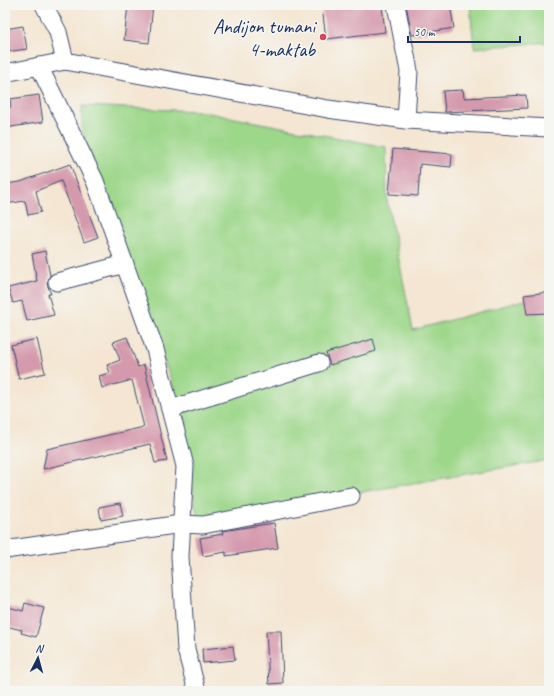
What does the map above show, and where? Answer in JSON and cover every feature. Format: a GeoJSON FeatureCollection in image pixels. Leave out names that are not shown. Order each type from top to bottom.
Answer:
{"type":"FeatureCollection","features":[{"type":"Feature","properties":{"kind":"street"},"geometry":{"type":"LineString","coordinates":[[44,5],[58,32],[65,61]]}},
{"type":"Feature","properties":{"kind":"street"},"geometry":{"type":"LineString","coordinates":[[396,5],[409,71],[406,120]]}},
{"type":"Feature","properties":{"kind":"street"},"geometry":{"type":"LineString","coordinates":[[5,73],[65,61],[328,109],[406,120],[549,128]]}},
{"type":"Feature","properties":{"kind":"street"},"geometry":{"type":"LineString","coordinates":[[39,66],[95,181],[155,349],[185,466],[180,556],[186,649],[197,691]]}},
{"type":"Feature","properties":{"kind":"street"},"geometry":{"type":"LineString","coordinates":[[57,282],[125,264]]}},
{"type":"Feature","properties":{"kind":"street"},"geometry":{"type":"LineString","coordinates":[[170,409],[319,363]]}},
{"type":"Feature","properties":{"kind":"street"},"geometry":{"type":"LineString","coordinates":[[5,550],[181,524],[203,525],[351,496]]}},
{"type":"Feature","properties":{"kind":"green space"},"geometry":{"type":"Polygon","coordinates":[[[470,5],[549,5],[549,42],[474,48],[470,5]]]}},
{"type":"Feature","properties":{"kind":"green space"},"geometry":{"type":"Polygon","coordinates":[[[82,106],[198,111],[386,147],[387,200],[413,330],[525,300],[549,297],[549,460],[198,520],[176,394],[82,133],[82,106]]]}},
{"type":"Feature","properties":{"kind":"building"},"geometry":{"type":"Polygon","coordinates":[[[128,5],[153,5],[149,43],[124,40],[128,5]]]}},
{"type":"Feature","properties":{"kind":"building"},"geometry":{"type":"Polygon","coordinates":[[[331,5],[382,5],[385,32],[326,39],[322,7],[331,5]]]}},
{"type":"Feature","properties":{"kind":"building"},"geometry":{"type":"Polygon","coordinates":[[[406,5],[450,5],[454,28],[412,35],[406,5]]]}},
{"type":"Feature","properties":{"kind":"building"},"geometry":{"type":"Polygon","coordinates":[[[23,26],[27,49],[5,52],[5,29],[23,26]]]}},
{"type":"Feature","properties":{"kind":"building"},"geometry":{"type":"Polygon","coordinates":[[[463,90],[464,98],[526,95],[527,108],[445,112],[443,91],[463,90]]]}},
{"type":"Feature","properties":{"kind":"building"},"geometry":{"type":"Polygon","coordinates":[[[39,95],[43,122],[5,128],[5,108],[11,107],[10,99],[39,95]]]}},
{"type":"Feature","properties":{"kind":"building"},"geometry":{"type":"Polygon","coordinates":[[[393,149],[452,154],[451,167],[420,164],[418,196],[389,194],[393,149]]]}},
{"type":"Feature","properties":{"kind":"building"},"geometry":{"type":"Polygon","coordinates":[[[70,164],[98,237],[84,242],[61,181],[36,191],[41,212],[28,215],[25,201],[5,204],[5,184],[20,182],[70,164]]]}},
{"type":"Feature","properties":{"kind":"building"},"geometry":{"type":"Polygon","coordinates":[[[45,251],[50,275],[47,284],[51,294],[48,294],[54,315],[27,321],[22,301],[13,303],[8,288],[37,281],[32,254],[45,251]]]}},
{"type":"Feature","properties":{"kind":"building"},"geometry":{"type":"Polygon","coordinates":[[[549,292],[549,313],[527,314],[524,295],[549,292]]]}},
{"type":"Feature","properties":{"kind":"building"},"geometry":{"type":"Polygon","coordinates":[[[127,337],[138,367],[144,365],[167,461],[155,463],[150,444],[43,469],[47,449],[144,427],[132,380],[102,388],[99,376],[110,373],[107,365],[120,360],[113,342],[127,337]]]}},
{"type":"Feature","properties":{"kind":"building"},"geometry":{"type":"Polygon","coordinates":[[[37,339],[45,373],[19,379],[11,345],[37,339]]]}},
{"type":"Feature","properties":{"kind":"building"},"geometry":{"type":"Polygon","coordinates":[[[373,339],[376,351],[330,365],[326,353],[373,339]]]}},
{"type":"Feature","properties":{"kind":"building"},"geometry":{"type":"Polygon","coordinates":[[[120,503],[123,516],[101,520],[99,507],[120,503]]]}},
{"type":"Feature","properties":{"kind":"building"},"geometry":{"type":"Polygon","coordinates":[[[274,523],[278,548],[226,556],[226,552],[203,556],[200,538],[223,534],[222,531],[274,523]]]}},
{"type":"Feature","properties":{"kind":"building"},"geometry":{"type":"Polygon","coordinates":[[[25,603],[44,608],[36,637],[21,633],[22,630],[5,626],[5,606],[23,611],[25,603]]]}},
{"type":"Feature","properties":{"kind":"building"},"geometry":{"type":"Polygon","coordinates":[[[266,631],[281,631],[283,683],[269,684],[266,631]]]}},
{"type":"Feature","properties":{"kind":"building"},"geometry":{"type":"Polygon","coordinates":[[[233,646],[235,660],[203,663],[202,649],[233,646]]]}},
{"type":"Feature","properties":{"kind":"place","name":"Andijon tumani 4-maktab"},"geometry":{"type":"Point","coordinates":[323,37]}}]}
